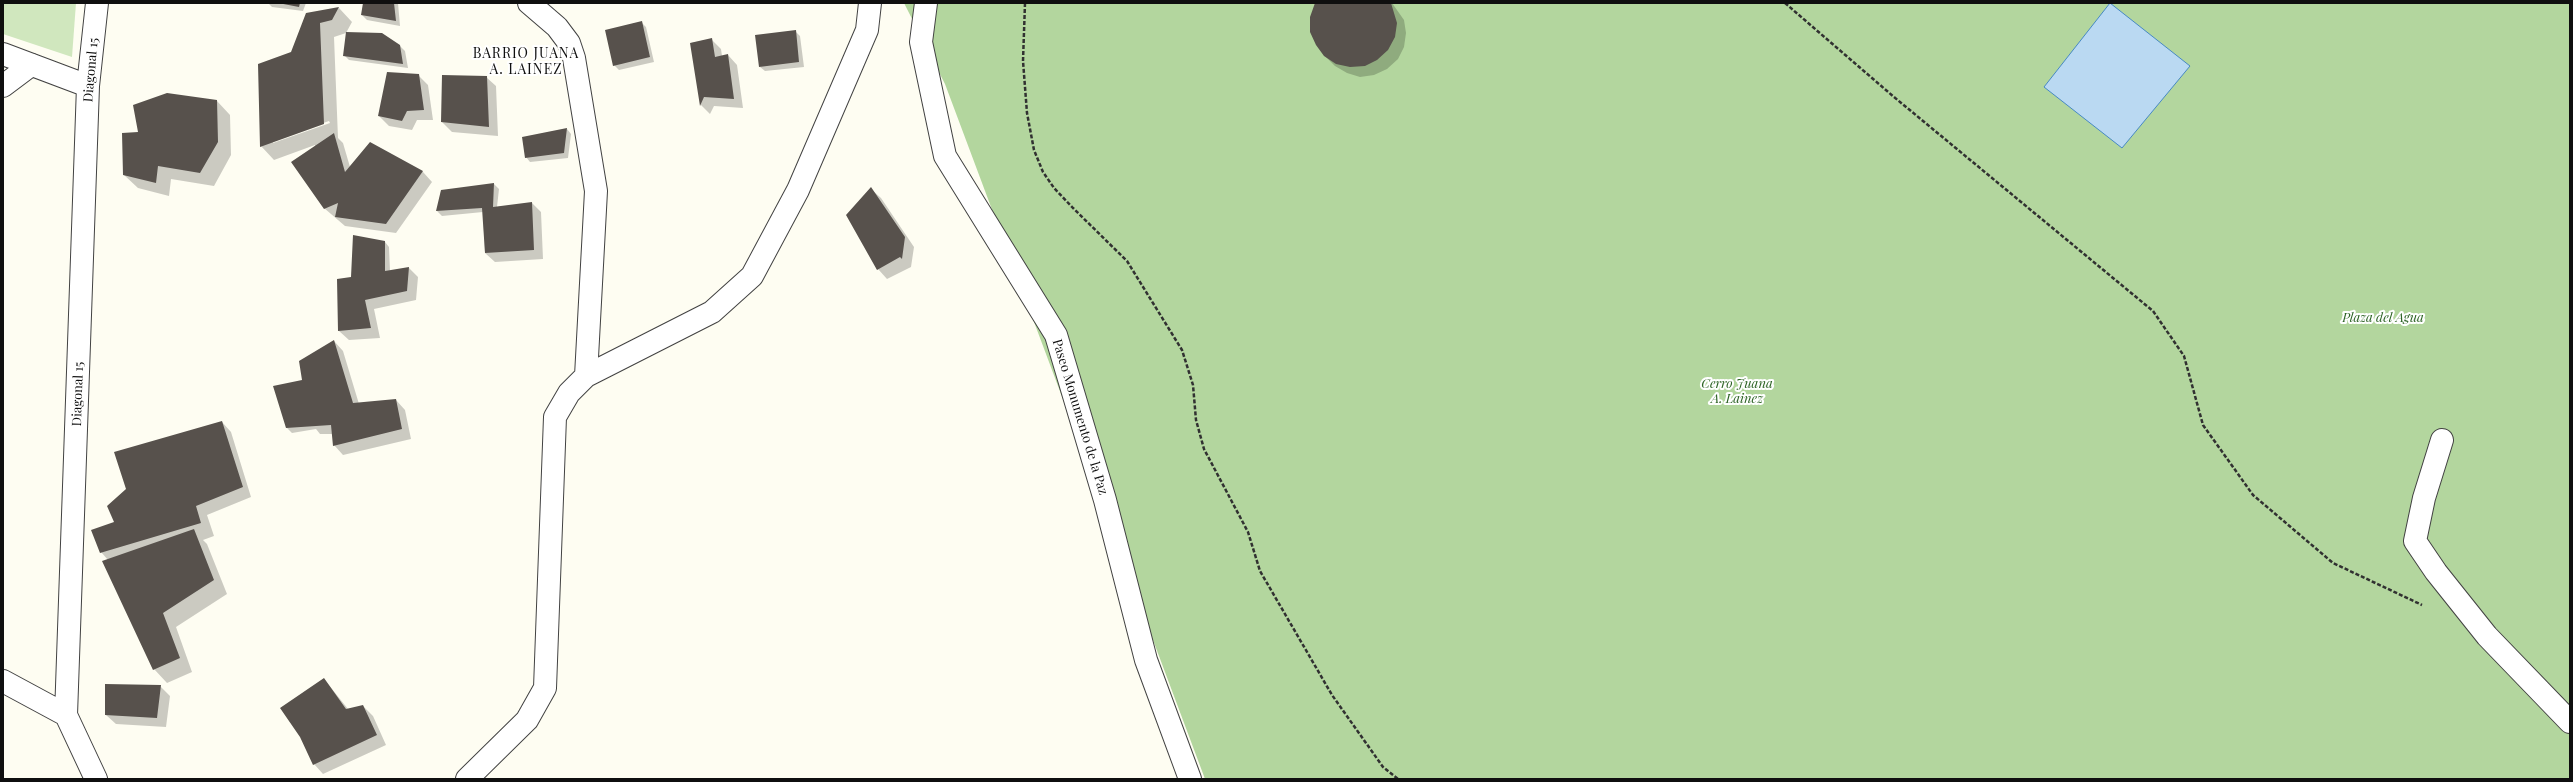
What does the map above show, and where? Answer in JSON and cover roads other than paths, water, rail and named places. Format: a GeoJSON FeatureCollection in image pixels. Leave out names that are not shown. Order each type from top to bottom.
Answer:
{"type":"FeatureCollection","features":[{"type":"Feature","properties":{"kind":"street","name":"Diagonal 15"},"geometry":{"type":"LineString","coordinates":[[96,779],[66,715],[88,86],[97,3]]}},
{"type":"Feature","properties":{"kind":"street"},"geometry":{"type":"LineString","coordinates":[[529,3],[557,27],[569,43],[574,58],[596,191],[586,376]]}},
{"type":"Feature","properties":{"kind":"street"},"geometry":{"type":"LineString","coordinates":[[467,779],[527,720],[545,688],[556,417],[569,393],[586,376],[712,312],[752,276],[798,190],[867,30],[870,3]]}},
{"type":"Feature","properties":{"kind":"street","name":"Paseo Monumento de la Paz"},"geometry":{"type":"LineString","coordinates":[[926,3],[921,42],[945,156],[1056,335],[1105,500],[1146,660],[1190,779]]}},
{"type":"Feature","properties":{"kind":"street"},"geometry":{"type":"LineString","coordinates":[[3,54],[88,86]]}},
{"type":"Feature","properties":{"kind":"street"},"geometry":{"type":"LineString","coordinates":[[3,86],[31,65]]}},
{"type":"Feature","properties":{"kind":"street"},"geometry":{"type":"LineString","coordinates":[[2442,440],[2424,498],[2415,541],[2436,572],[2487,636],[2570,722]]}},
{"type":"Feature","properties":{"kind":"street"},"geometry":{"type":"LineString","coordinates":[[3,679],[66,715]]}},
{"type":"Feature","properties":{"kind":"water"},"geometry":{"type":"Polygon","coordinates":[[[2110,3],[2190,66],[2122,148],[2044,87],[2110,3]]]}},
{"type":"Feature","properties":{"kind":"district","name":"BARRIO JUANA A. LAINEZ"},"geometry":{"type":"Point","coordinates":[526,62]}},
{"type":"Feature","properties":{"kind":"park label","name":"Plaza del Agua"},"geometry":{"type":"Point","coordinates":[2383,318]}},
{"type":"Feature","properties":{"kind":"park label","name":"Cerro Juana A. Lainez"},"geometry":{"type":"Point","coordinates":[1737,392]}}]}
